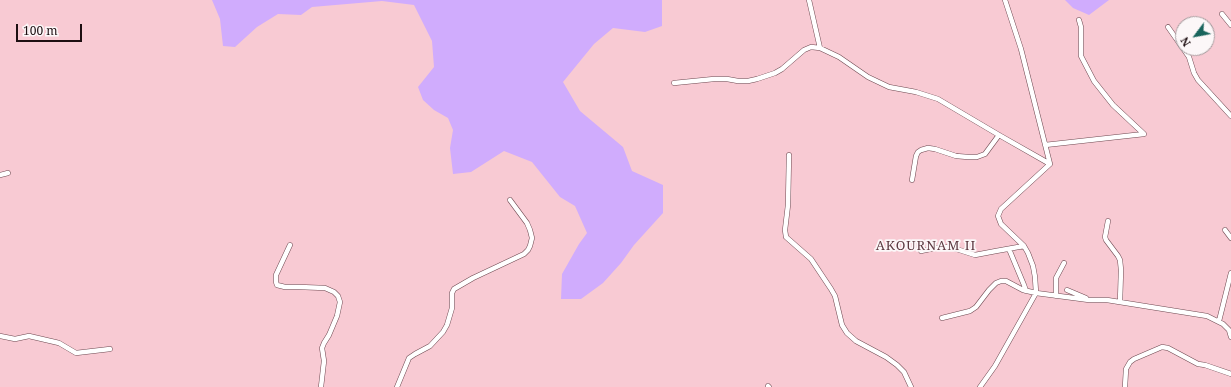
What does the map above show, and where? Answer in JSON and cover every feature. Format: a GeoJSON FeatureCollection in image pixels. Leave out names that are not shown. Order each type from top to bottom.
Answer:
{"type":"FeatureCollection","features":[{"type":"Feature","properties":{"kind":"street"},"geometry":{"type":"LineString","coordinates":[[809,0],[820,48]]}},
{"type":"Feature","properties":{"kind":"street"},"geometry":{"type":"LineString","coordinates":[[1005,0],[1023,55],[1050,164]]}},
{"type":"Feature","properties":{"kind":"street"},"geometry":{"type":"LineString","coordinates":[[1222,14],[1231,25]]}},
{"type":"Feature","properties":{"kind":"street"},"geometry":{"type":"LineString","coordinates":[[1045,145],[1144,134],[1113,105],[1094,81],[1081,56],[1081,27],[1079,20]]}},
{"type":"Feature","properties":{"kind":"street"},"geometry":{"type":"LineString","coordinates":[[1168,26],[1189,57],[1198,80],[1231,116]]}},
{"type":"Feature","properties":{"kind":"street"},"geometry":{"type":"LineString","coordinates":[[674,83],[714,79],[748,82],[757,80],[782,69],[804,50],[811,47],[820,48],[839,57],[868,77],[889,87],[916,92],[938,99],[1050,164]]}},
{"type":"Feature","properties":{"kind":"street"},"geometry":{"type":"LineString","coordinates":[[912,180],[916,156],[921,150],[928,148],[956,156],[977,157],[985,154],[999,135]]}},
{"type":"Feature","properties":{"kind":"street"},"geometry":{"type":"LineString","coordinates":[[789,155],[786,237],[811,259],[827,282],[835,296],[842,325],[847,333],[856,341],[886,357],[897,365],[904,372],[911,387]]}},
{"type":"Feature","properties":{"kind":"street"},"geometry":{"type":"LineString","coordinates":[[980,387],[994,366],[1036,293],[1036,282],[1033,266],[1028,253],[1024,246],[1001,224],[998,216],[1001,209],[1050,164]]}},
{"type":"Feature","properties":{"kind":"street"},"geometry":{"type":"LineString","coordinates":[[0,175],[8,173]]}},
{"type":"Feature","properties":{"kind":"street"},"geometry":{"type":"LineString","coordinates":[[397,387],[409,358],[430,346],[443,332],[447,325],[452,308],[452,293],[454,289],[473,278],[524,254],[528,250],[532,238],[530,230],[527,222],[510,200]]}},
{"type":"Feature","properties":{"kind":"street"},"geometry":{"type":"LineString","coordinates":[[1108,221],[1105,237],[1120,260],[1120,302]]}},
{"type":"Feature","properties":{"kind":"street"},"geometry":{"type":"LineString","coordinates":[[1225,230],[1231,238]]}},
{"type":"Feature","properties":{"kind":"street"},"geometry":{"type":"LineString","coordinates":[[290,244],[276,275],[277,285],[285,287],[299,286],[325,288],[334,292],[338,296],[340,302],[330,335],[322,348],[324,361],[321,387]]}},
{"type":"Feature","properties":{"kind":"street"},"geometry":{"type":"LineString","coordinates":[[921,251],[950,247],[975,255],[1024,246]]}},
{"type":"Feature","properties":{"kind":"street"},"geometry":{"type":"LineString","coordinates":[[1009,249],[1026,291]]}},
{"type":"Feature","properties":{"kind":"street"},"geometry":{"type":"LineString","coordinates":[[1056,296],[1056,278],[1064,263]]}},
{"type":"Feature","properties":{"kind":"street"},"geometry":{"type":"LineString","coordinates":[[1219,321],[1231,273]]}},
{"type":"Feature","properties":{"kind":"street"},"geometry":{"type":"LineString","coordinates":[[942,318],[970,311],[976,307],[996,283],[1006,281],[1026,291],[1036,293],[1089,300],[1107,300],[1207,316],[1219,321],[1229,330],[1231,337]]}},
{"type":"Feature","properties":{"kind":"street"},"geometry":{"type":"LineString","coordinates":[[1067,290],[1089,300]]}},
{"type":"Feature","properties":{"kind":"street"},"geometry":{"type":"LineString","coordinates":[[0,336],[15,339],[29,336],[59,343],[76,353],[110,349]]}},
{"type":"Feature","properties":{"kind":"street"},"geometry":{"type":"LineString","coordinates":[[1124,387],[1126,369],[1130,362],[1162,347],[1168,348],[1198,364],[1231,374]]}},
{"type":"Feature","properties":{"kind":"shaded area"},"geometry":{"type":"Polygon","coordinates":[[[212,0],[662,0],[662,26],[645,32],[613,28],[594,44],[563,82],[580,111],[623,147],[632,171],[663,185],[663,213],[603,283],[581,299],[561,299],[562,274],[587,233],[575,206],[560,197],[532,162],[504,151],[471,172],[453,174],[450,148],[453,130],[448,118],[434,110],[423,100],[418,87],[434,67],[432,41],[414,5],[382,1],[312,7],[301,15],[278,14],[257,27],[235,47],[223,46],[220,19],[212,0]]]}},
{"type":"Feature","properties":{"kind":"shaded area"},"geometry":{"type":"Polygon","coordinates":[[[1065,0],[1109,0],[1089,15],[1073,8],[1065,0]]]}},
{"type":"Feature","properties":{"kind":"district","name":"AKOURNAM II"},"geometry":{"type":"Point","coordinates":[926,246]}}]}
